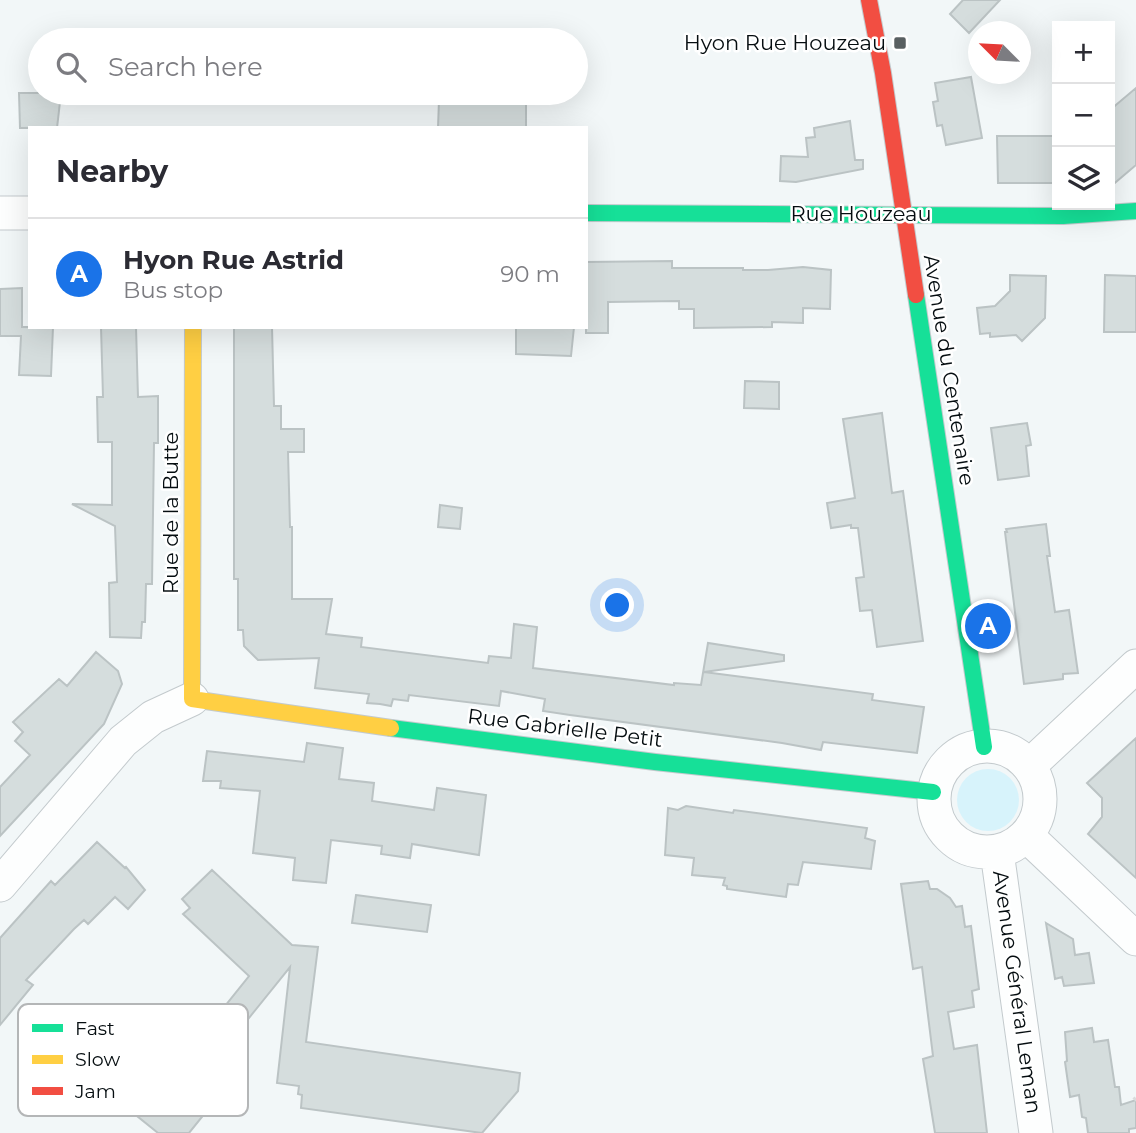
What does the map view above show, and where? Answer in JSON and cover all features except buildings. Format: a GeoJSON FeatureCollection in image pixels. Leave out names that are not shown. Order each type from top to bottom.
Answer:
{"type":"FeatureCollection","features":[{"type":"Feature","properties":{"kind":"street","name":"Avenue du Centenaire"},"geometry":{"type":"LineString","coordinates":[[869,0],[883,73],[984,747]]}},
{"type":"Feature","properties":{"kind":"street","name":"Rue Houzeau"},"geometry":{"type":"LineString","coordinates":[[588,213],[1063,216],[1136,211]]}},
{"type":"Feature","properties":{"kind":"street"},"geometry":{"type":"LineString","coordinates":[[0,213],[28,213]]}},
{"type":"Feature","properties":{"kind":"street","name":"Rue de la Butte"},"geometry":{"type":"LineString","coordinates":[[192,699],[193,329]]}},
{"type":"Feature","properties":{"kind":"street"},"geometry":{"type":"LineString","coordinates":[[1029,766],[1136,666]]}},
{"type":"Feature","properties":{"kind":"street"},"geometry":{"type":"LineString","coordinates":[[0,885],[123,741],[153,717],[192,699]]}},
{"type":"Feature","properties":{"kind":"street","name":"Rue Gabrielle Petit"},"geometry":{"type":"LineString","coordinates":[[192,699],[491,741],[933,792]]}},
{"type":"Feature","properties":{"kind":"street"},"geometry":{"type":"LineString","coordinates":[[984,747],[1011,752],[1029,766],[1038,783],[1040,805],[1037,817],[1026,835],[1016,844],[997,852],[967,848],[948,835],[940,824],[933,792],[952,760],[964,752],[984,747]]}},
{"type":"Feature","properties":{"kind":"street"},"geometry":{"type":"LineString","coordinates":[[1026,835],[1136,939]]}},
{"type":"Feature","properties":{"kind":"street","name":"Avenue Général Leman"},"geometry":{"type":"LineString","coordinates":[[997,852],[1036,1133]]}},
{"type":"Feature","properties":{"kind":"shaded area"},"geometry":{"type":"Polygon","coordinates":[[[982,769],[994,769],[1010,778],[1017,788],[1017,812],[1010,822],[994,831],[982,831],[971,826],[962,817],[957,806],[957,794],[962,783],[971,774],[982,769]]]}},
{"type":"Feature","properties":{"kind":"traffic: fast"},"geometry":{"type":"LineString","coordinates":[[588,213],[1063,216],[1136,211]]}},
{"type":"Feature","properties":{"kind":"traffic: fast"},"geometry":{"type":"LineString","coordinates":[[916,295],[984,747]]}},
{"type":"Feature","properties":{"kind":"traffic: fast"},"geometry":{"type":"LineString","coordinates":[[391,728],[655,762],[933,792]]}},
{"type":"Feature","properties":{"kind":"traffic: slow"},"geometry":{"type":"LineString","coordinates":[[193,329],[192,699],[391,728]]}},
{"type":"Feature","properties":{"kind":"traffic: jam"},"geometry":{"type":"LineString","coordinates":[[869,0],[883,73],[916,295]]}},
{"type":"Feature","properties":{"kind":"place","name":"Hyon Rue Houzeau"},"geometry":{"type":"Point","coordinates":[900,43]}},
{"type":"Feature","properties":{"kind":"place","name":"Hyon Rue Astrid"},"geometry":{"type":"Point","coordinates":[988,626]}}]}
